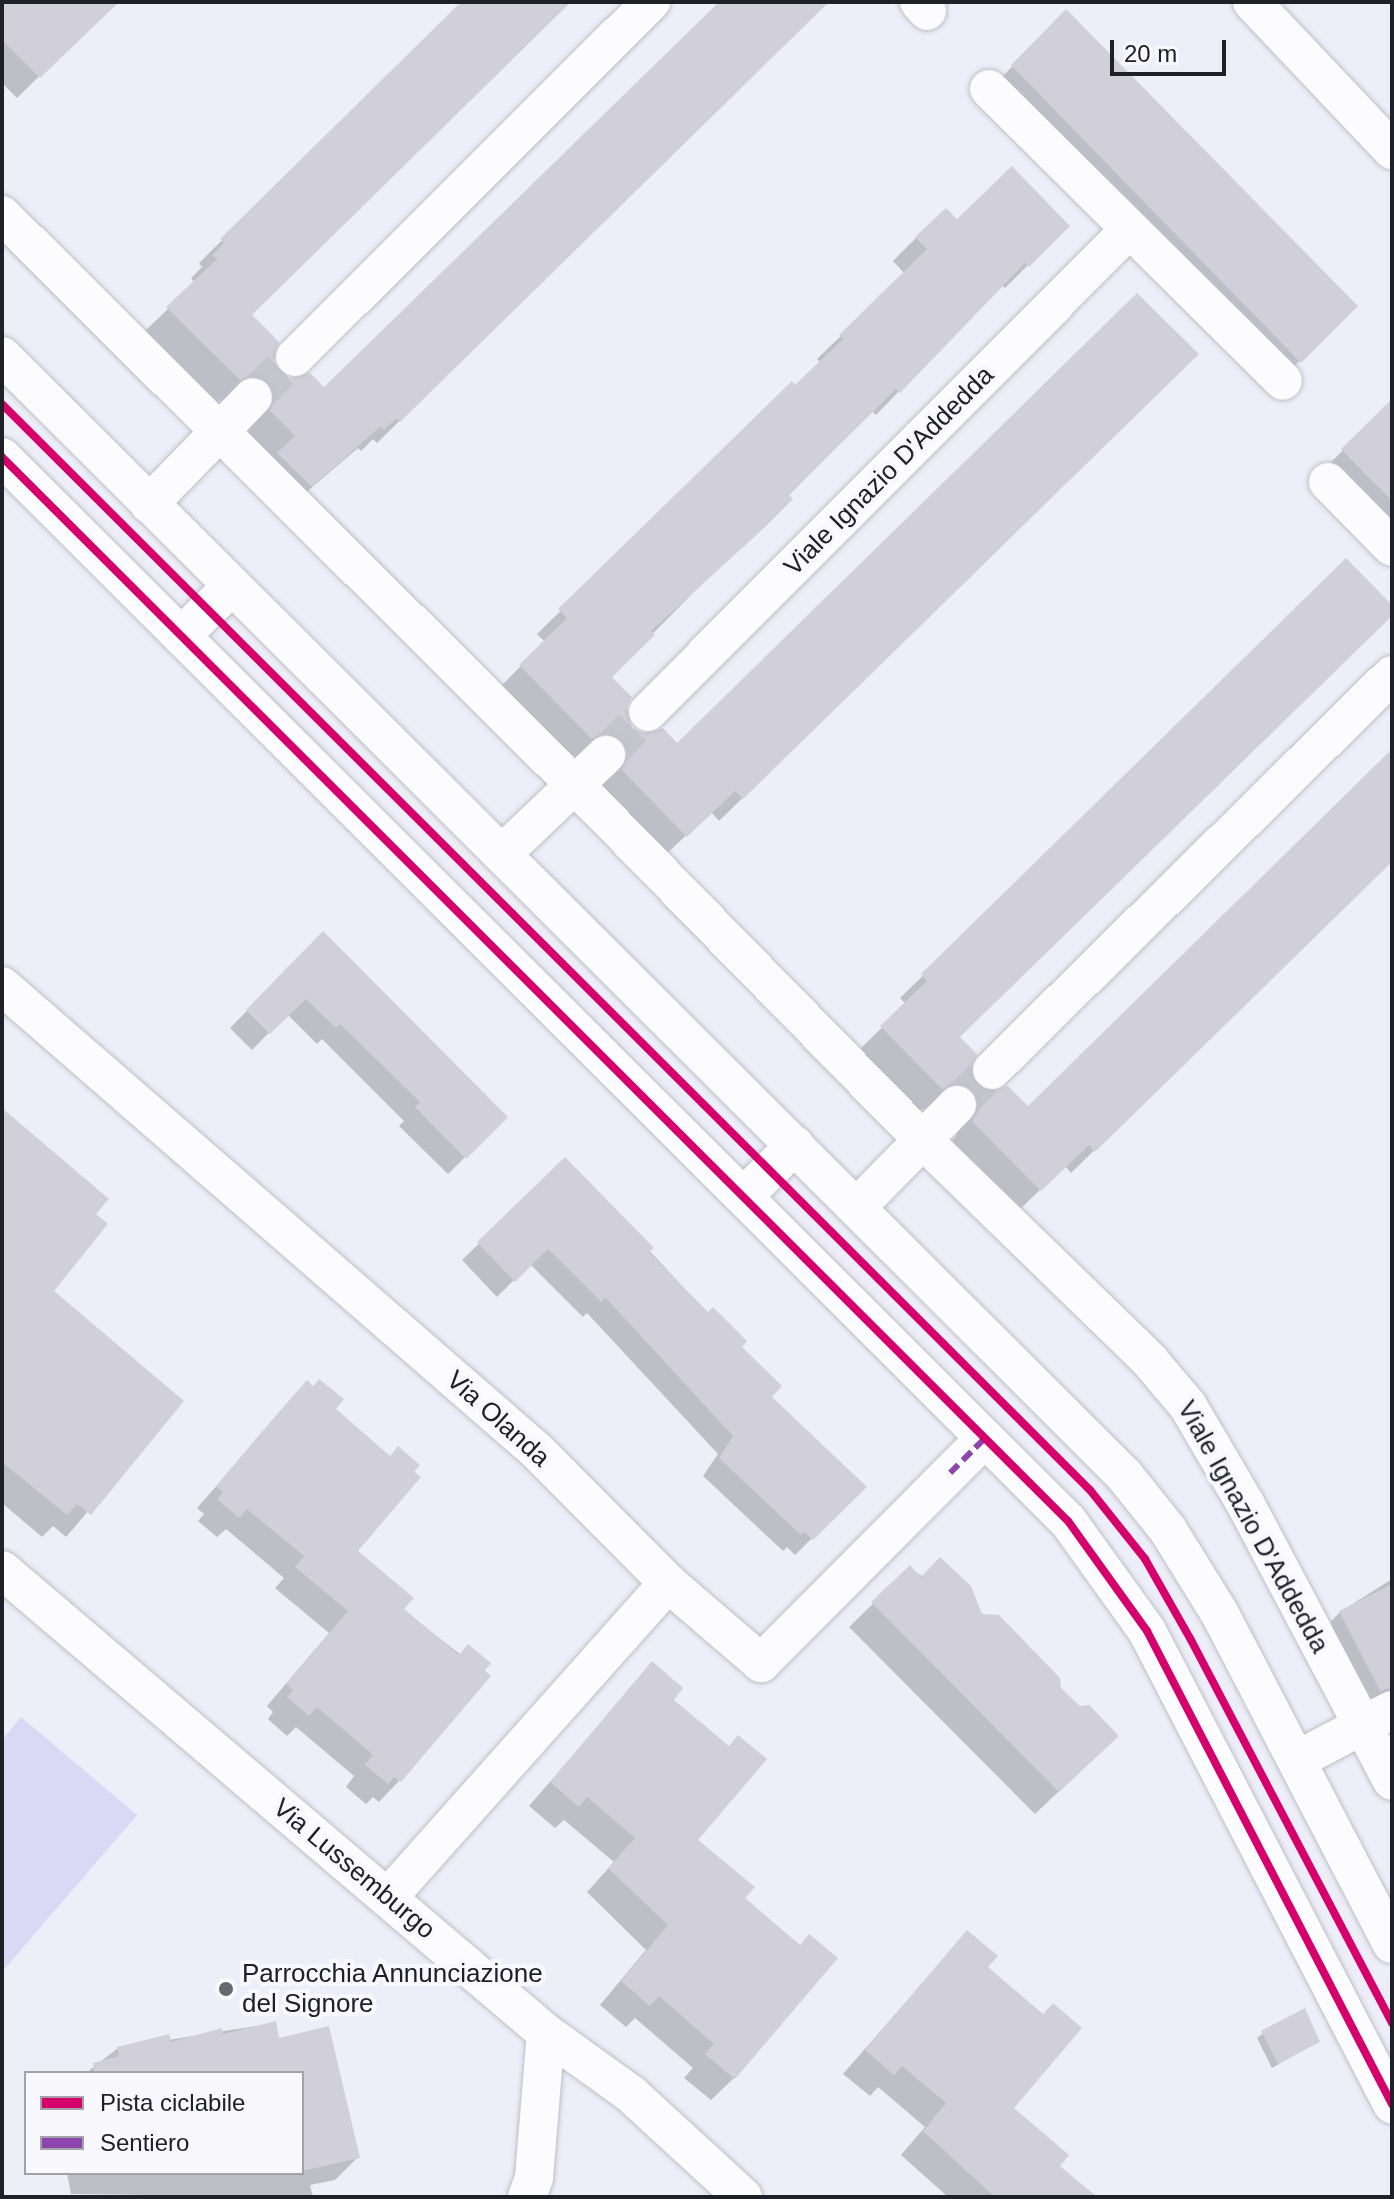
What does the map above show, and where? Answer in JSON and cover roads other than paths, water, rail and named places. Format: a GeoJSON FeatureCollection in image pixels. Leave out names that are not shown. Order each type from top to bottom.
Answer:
{"type":"FeatureCollection","features":[{"type":"Feature","properties":{"kind":"street"},"geometry":{"type":"LineString","coordinates":[[295,357],[651,2]]}},
{"type":"Feature","properties":{"kind":"street"},"geometry":{"type":"LineString","coordinates":[[1252,2],[1392,150]]}},
{"type":"Feature","properties":{"kind":"street"},"geometry":{"type":"LineString","coordinates":[[989,89],[1283,381]]}},
{"type":"Feature","properties":{"kind":"street","name":"Viale Ignazio D'Addedda"},"geometry":{"type":"LineString","coordinates":[[2,215],[575,785],[922,1139],[1150,1361],[1188,1406],[1377,1718],[1392,1781]]}},
{"type":"Feature","properties":{"kind":"street","name":"Viale Ignazio D'Addedda"},"geometry":{"type":"LineString","coordinates":[[648,712],[1130,229]]}},
{"type":"Feature","properties":{"kind":"street"},"geometry":{"type":"LineString","coordinates":[[2,356],[1124,1475],[1168,1530],[1297,1760],[1392,1944]]}},
{"type":"Feature","properties":{"kind":"street"},"geometry":{"type":"LineString","coordinates":[[149,504],[253,397]]}},
{"type":"Feature","properties":{"kind":"street"},"geometry":{"type":"LineString","coordinates":[[2,457],[1068,1521],[1147,1631],[1392,2104]]}},
{"type":"Feature","properties":{"kind":"street"},"geometry":{"type":"LineString","coordinates":[[1328,482],[1392,547]]}},
{"type":"Feature","properties":{"kind":"street"},"geometry":{"type":"LineString","coordinates":[[181,636],[232,586]]}},
{"type":"Feature","properties":{"kind":"street"},"geometry":{"type":"LineString","coordinates":[[992,1070],[1392,675]]}},
{"type":"Feature","properties":{"kind":"street"},"geometry":{"type":"LineString","coordinates":[[502,854],[606,755]]}},
{"type":"Feature","properties":{"kind":"street","name":"Via Olanda"},"geometry":{"type":"LineString","coordinates":[[2,986],[536,1450],[668,1583],[761,1663],[985,1438]]}},
{"type":"Feature","properties":{"kind":"street"},"geometry":{"type":"LineString","coordinates":[[857,1207],[957,1105]]}},
{"type":"Feature","properties":{"kind":"street"},"geometry":{"type":"LineString","coordinates":[[744,1196],[795,1145]]}},
{"type":"Feature","properties":{"kind":"street","name":"Via Lussemburgo"},"geometry":{"type":"LineString","coordinates":[[2,1570],[546,2033],[631,2094],[743,2197]]}},
{"type":"Feature","properties":{"kind":"street"},"geometry":{"type":"LineString","coordinates":[[387,1898],[668,1583]]}},
{"type":"Feature","properties":{"kind":"street"},"geometry":{"type":"LineString","coordinates":[[1297,1760],[1377,1718]]}},
{"type":"Feature","properties":{"kind":"street"},"geometry":{"type":"LineString","coordinates":[[527,2197],[534,2178],[546,2033]]}},
{"type":"Feature","properties":{"kind":"tunnel"},"geometry":{"type":"LineString","coordinates":[[253,397],[295,357]]}},
{"type":"Feature","properties":{"kind":"tunnel"},"geometry":{"type":"LineString","coordinates":[[606,755],[648,712]]}},
{"type":"Feature","properties":{"kind":"tunnel"},"geometry":{"type":"LineString","coordinates":[[957,1105],[992,1070]]}},
{"type":"Feature","properties":{"kind":"place","name":"Parrocchia Annunciazione del Signore"},"geometry":{"type":"Point","coordinates":[226,1989]}}]}
